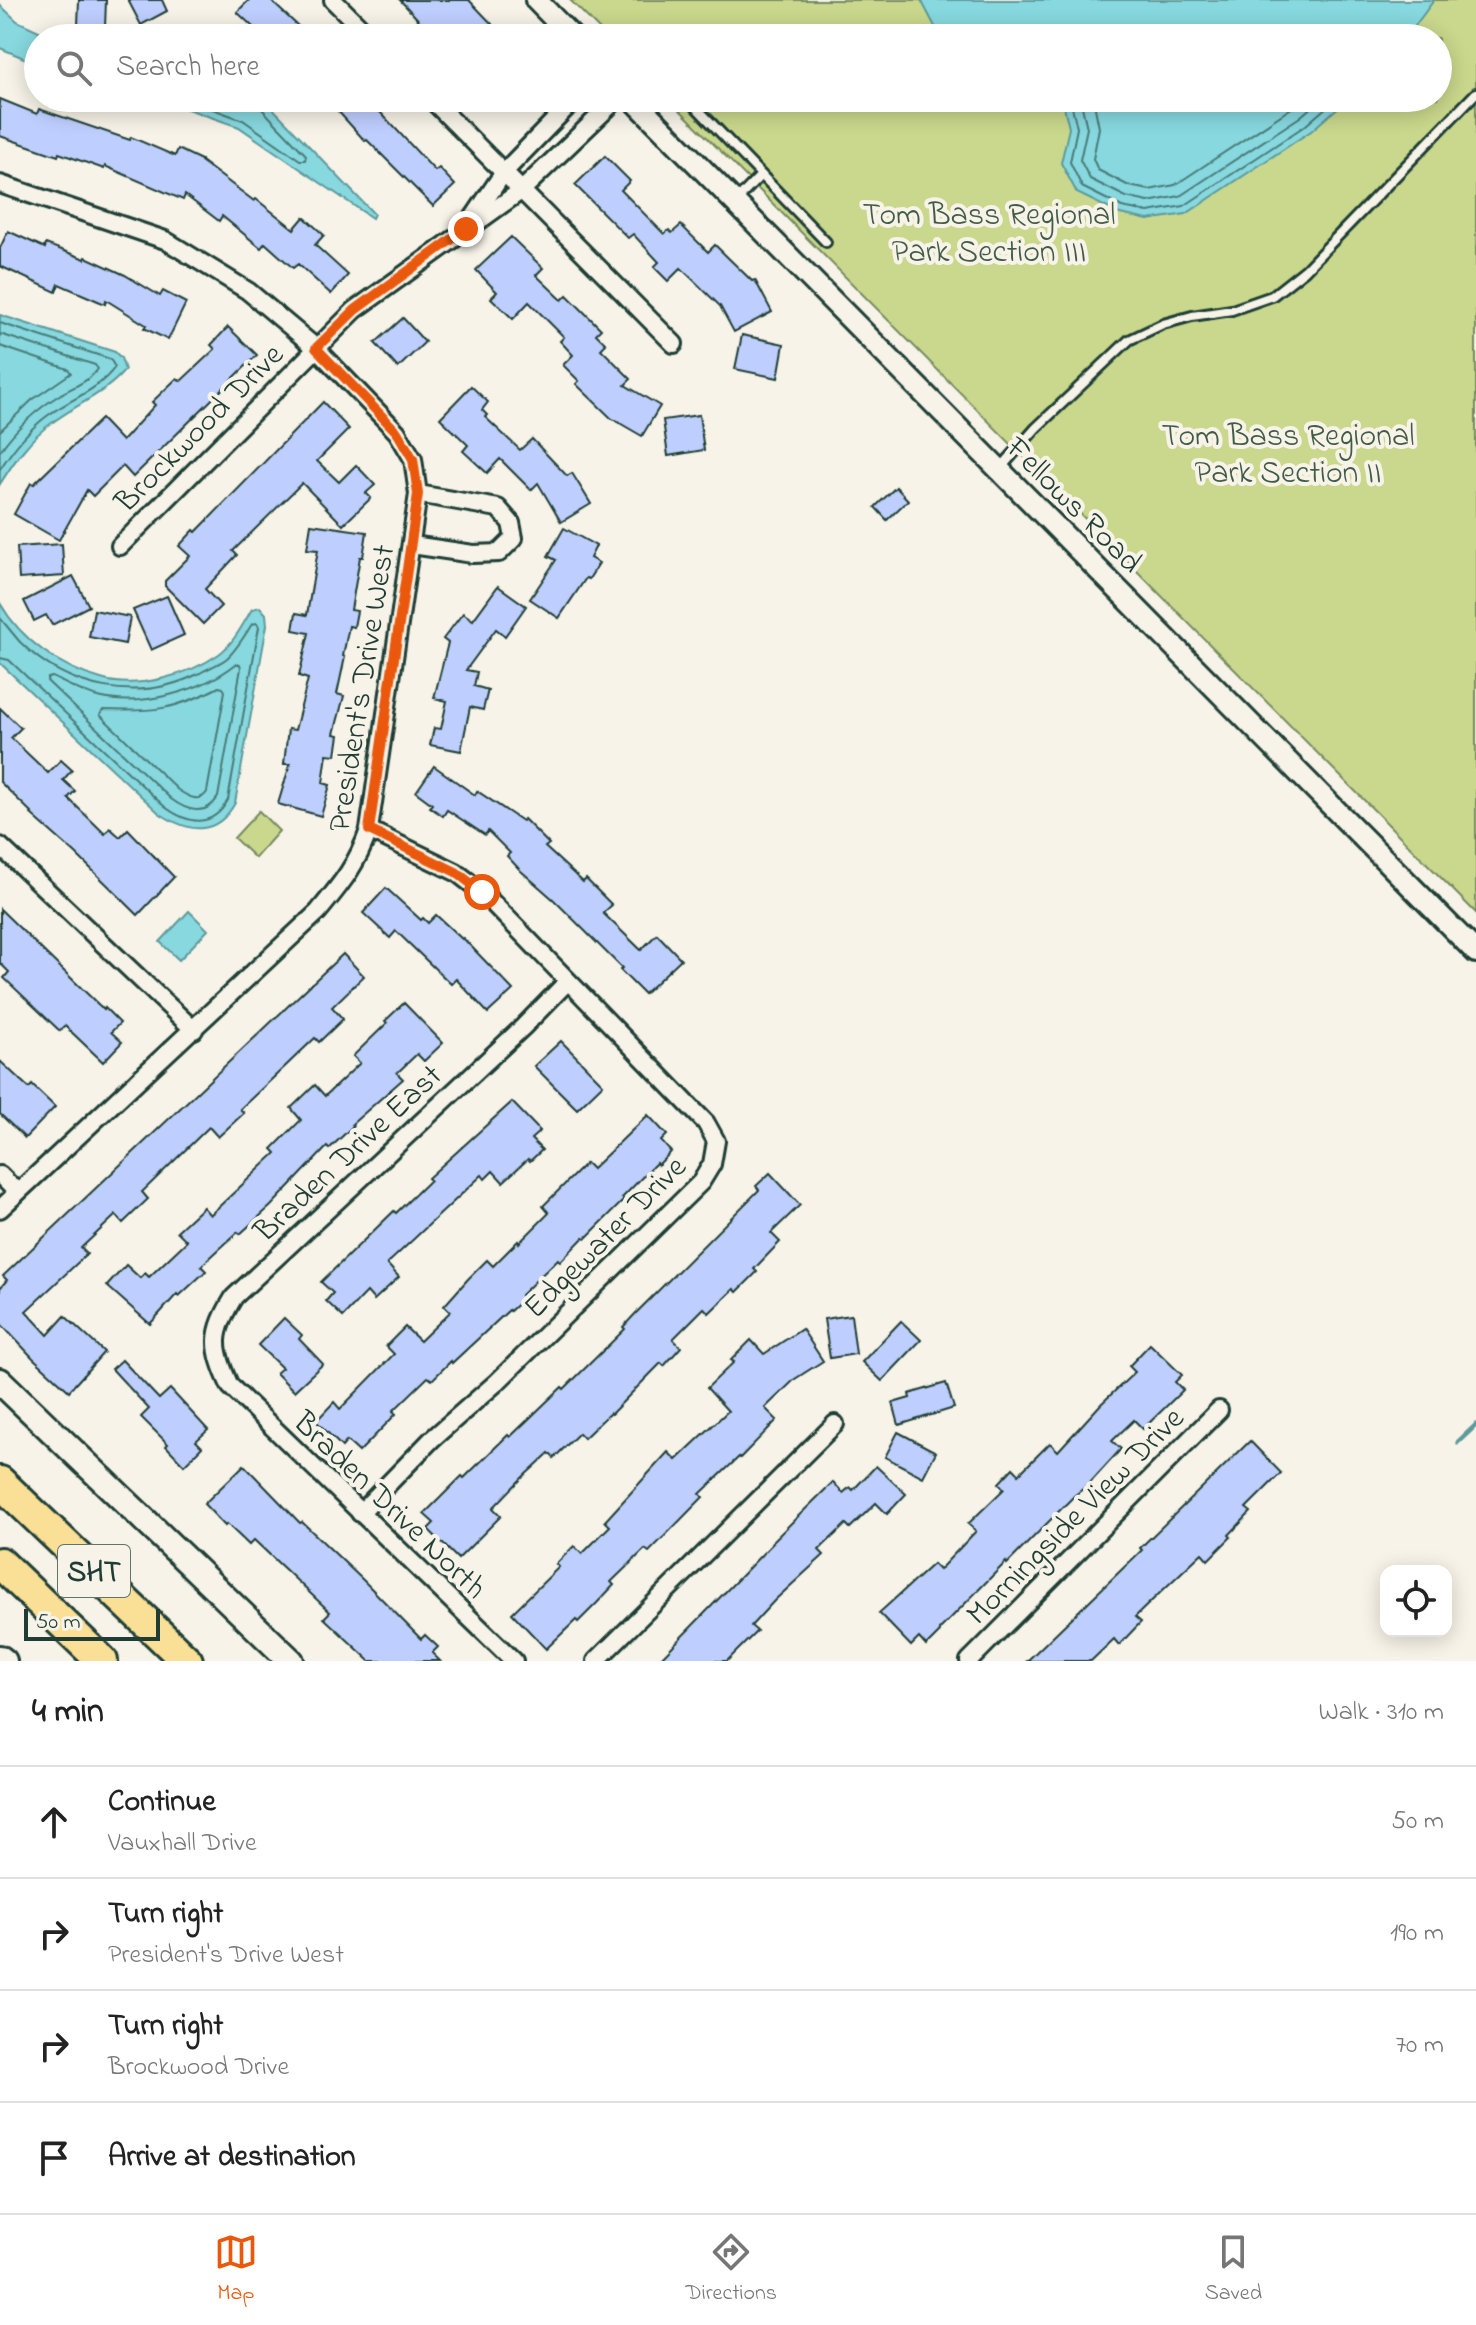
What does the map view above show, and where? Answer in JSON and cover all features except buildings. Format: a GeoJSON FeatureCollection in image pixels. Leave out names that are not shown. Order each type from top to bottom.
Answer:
{"type":"FeatureCollection","features":[{"type":"Feature","properties":{"kind":"highway","name":"SHT"},"geometry":{"type":"LineString","coordinates":[[0,1482],[187,1661]]}},
{"type":"Feature","properties":{"kind":"highway","name":"SHT"},"geometry":{"type":"LineString","coordinates":[[0,1563],[102,1661]]}},
{"type":"Feature","properties":{"kind":"main road"},"geometry":{"type":"LineString","coordinates":[[0,1381],[291,1661]]}},
{"type":"Feature","properties":{"kind":"street"},"geometry":{"type":"LineString","coordinates":[[333,0],[357,24]]}},
{"type":"Feature","properties":{"kind":"street"},"geometry":{"type":"LineString","coordinates":[[536,0],[559,24]]}},
{"type":"Feature","properties":{"kind":"street"},"geometry":{"type":"LineString","coordinates":[[444,112],[674,344]]}},
{"type":"Feature","properties":{"kind":"street","name":"Brockwood Drive"},"geometry":{"type":"LineString","coordinates":[[466,229],[504,172],[562,112]]}},
{"type":"Feature","properties":{"kind":"street","name":"Brockwood Drive"},"geometry":{"type":"LineString","coordinates":[[120,546],[355,310],[522,190],[603,112]]}},
{"type":"Feature","properties":{"kind":"street","name":"Fellows Road"},"geometry":{"type":"LineString","coordinates":[[646,112],[1476,952]]}},
{"type":"Feature","properties":{"kind":"street","name":"President's Drive West"},"geometry":{"type":"LineString","coordinates":[[0,184],[165,240],[248,291],[316,348],[397,432],[413,459],[418,494],[369,830],[361,854],[349,875],[318,912],[0,1209]]}},
{"type":"Feature","properties":{"kind":"street"},"geometry":{"type":"LineString","coordinates":[[412,545],[473,554],[499,553],[514,538],[511,523],[498,508],[418,494]]}},
{"type":"Feature","properties":{"kind":"street","name":"Edgewater Drive"},"geometry":{"type":"LineString","coordinates":[[360,1513],[432,1439],[497,1382],[701,1182],[712,1164],[716,1141],[706,1123],[482,892],[456,872],[369,830]]}},
{"type":"Feature","properties":{"kind":"street"},"geometry":{"type":"LineString","coordinates":[[0,846],[194,1030]]}},
{"type":"Feature","properties":{"kind":"street","name":"Braden Drive East"},"geometry":{"type":"LineString","coordinates":[[230,1386],[221,1367],[216,1343],[220,1319],[234,1297],[523,1027],[567,982]]}},
{"type":"Feature","properties":{"kind":"street"},"geometry":{"type":"LineString","coordinates":[[0,1175],[17,1192]]}},
{"type":"Feature","properties":{"kind":"street","name":"Braden Drive North"},"geometry":{"type":"LineString","coordinates":[[230,1386],[514,1661]]}},
{"type":"Feature","properties":{"kind":"street","name":"Morningside View Drive"},"geometry":{"type":"LineString","coordinates":[[969,1661],[1219,1410]]}},
{"type":"Feature","properties":{"kind":"street"},"geometry":{"type":"LineString","coordinates":[[596,1661],[835,1424]]}},
{"type":"Feature","properties":{"kind":"lane"},"geometry":{"type":"LineString","coordinates":[[999,470],[1036,428],[1129,340],[1163,324],[1232,310],[1272,296],[1305,270],[1476,93]]}},
{"type":"Feature","properties":{"kind":"lane"},"geometry":{"type":"LineString","coordinates":[[701,112],[826,242]]}},
{"type":"Feature","properties":{"kind":"lane"},"geometry":{"type":"LineString","coordinates":[[734,203],[761,175]]}},
{"type":"Feature","properties":{"kind":"green space","name":"Tom Bass Regional Park Section II"},"geometry":{"type":"Polygon","coordinates":[[[570,0],[1476,0],[1476,913],[682,112],[1452,112],[1452,24],[594,24],[570,0]]]}},
{"type":"Feature","properties":{"kind":"green space"},"geometry":{"type":"Polygon","coordinates":[[[259,811],[279,831],[255,858],[234,838],[259,811]]]}},
{"type":"Feature","properties":{"kind":"water"},"geometry":{"type":"Polygon","coordinates":[[[921,0],[1434,0],[1416,24],[934,24],[921,0]]]}},
{"type":"Feature","properties":{"kind":"water"},"geometry":{"type":"Polygon","coordinates":[[[0,5],[24,24],[24,58],[0,48],[0,5]]]}},
{"type":"Feature","properties":{"kind":"water"},"geometry":{"type":"Polygon","coordinates":[[[196,112],[276,112],[374,214],[372,218],[239,127],[196,112]]]}},
{"type":"Feature","properties":{"kind":"water"},"geometry":{"type":"Polygon","coordinates":[[[1065,112],[1333,112],[1311,131],[1186,214],[1148,220],[1120,214],[1077,193],[1061,163],[1069,128],[1065,112]]]}},
{"type":"Feature","properties":{"kind":"water"},"geometry":{"type":"Polygon","coordinates":[[[0,315],[115,352],[125,370],[109,385],[37,435],[0,484],[0,315]]]}},
{"type":"Feature","properties":{"kind":"water"},"geometry":{"type":"Polygon","coordinates":[[[0,603],[19,629],[57,660],[101,679],[131,683],[178,674],[207,662],[229,645],[252,609],[260,607],[266,614],[267,625],[235,803],[228,814],[211,826],[191,828],[159,813],[0,663],[0,603]]]}},
{"type":"Feature","properties":{"kind":"water"},"geometry":{"type":"Polygon","coordinates":[[[189,911],[208,930],[179,960],[160,942],[189,911]]]}},
{"type":"Feature","properties":{"kind":"waterway"},"geometry":{"type":"LineString","coordinates":[[1458,1442],[1476,1425]]}},
{"type":"Feature","properties":{"kind":"route"},"geometry":{"type":"LineString","coordinates":[[466,229],[355,310],[316,348],[397,432],[413,459],[418,494],[369,830],[456,872],[482,892]]}},
{"type":"Feature","properties":{"kind":"park label","name":"Tom Bass Regional Park Section III"},"geometry":{"type":"Point","coordinates":[989,232]}}]}
